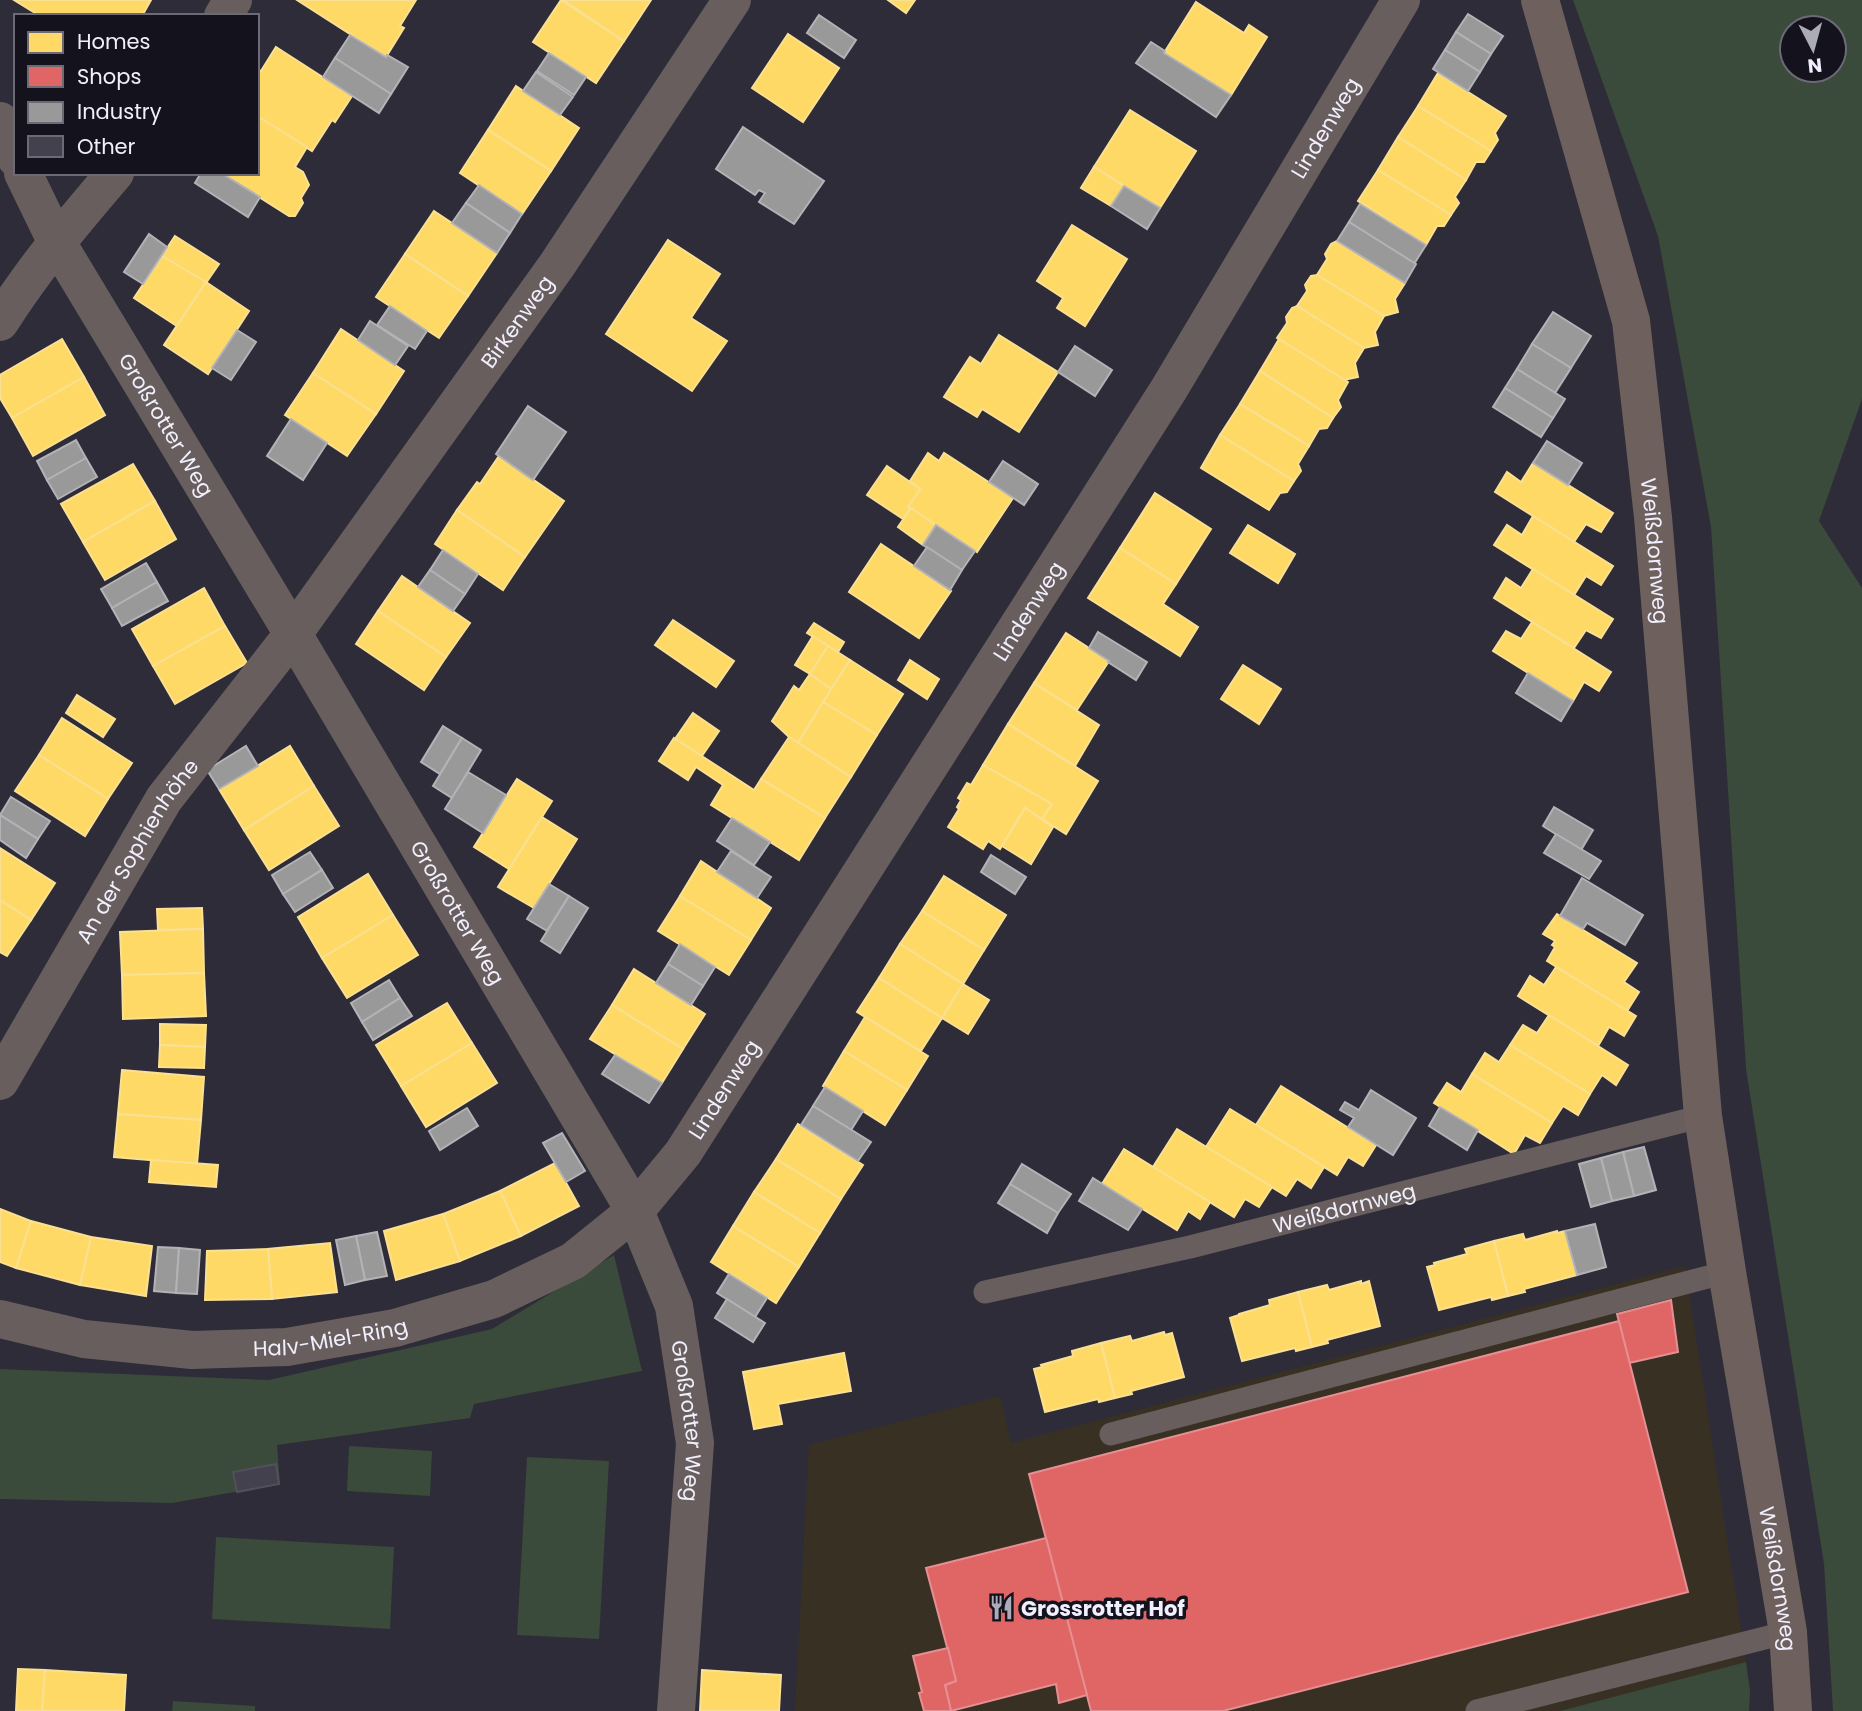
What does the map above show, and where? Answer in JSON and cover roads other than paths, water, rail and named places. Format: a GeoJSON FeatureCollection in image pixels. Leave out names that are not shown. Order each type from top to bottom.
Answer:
{"type":"FeatureCollection","features":[{"type":"Feature","properties":{"kind":"street","name":"Birkenweg"},"geometry":{"type":"LineString","coordinates":[[293,634],[556,265],[732,0]]}},
{"type":"Feature","properties":{"kind":"street","name":"Lindenweg"},"geometry":{"type":"LineString","coordinates":[[635,1211],[683,1153],[1169,389],[1401,0]]}},
{"type":"Feature","properties":{"kind":"street","name":"Weißdornweg"},"geometry":{"type":"LineString","coordinates":[[1540,0],[1631,321],[1653,517],[1703,1116],[1788,1632],[1793,1711]]}},
{"type":"Feature","properties":{"kind":"street"},"geometry":{"type":"LineString","coordinates":[[0,121],[14,153]]}},
{"type":"Feature","properties":{"kind":"street","name":"Großrotter Weg"},"geometry":{"type":"LineString","coordinates":[[24,175],[56,242],[293,634],[635,1211],[674,1306],[695,1443],[676,1711]]}},
{"type":"Feature","properties":{"kind":"street"},"geometry":{"type":"LineString","coordinates":[[0,322],[56,242],[113,175]]}},
{"type":"Feature","properties":{"kind":"street","name":"An der Sophienhöhe"},"geometry":{"type":"LineString","coordinates":[[0,1081],[164,799],[293,634]]}},
{"type":"Feature","properties":{"kind":"street","name":"Halv-Miel-Ring"},"geometry":{"type":"LineString","coordinates":[[0,1319],[84,1339],[192,1350],[301,1345],[395,1328],[494,1299],[573,1261],[635,1211]]}},
{"type":"Feature","properties":{"kind":"lane","name":"Weißdornweg"},"geometry":{"type":"LineString","coordinates":[[985,1292],[1189,1247],[1703,1116]]}},
{"type":"Feature","properties":{"kind":"lane"},"geometry":{"type":"LineString","coordinates":[[1111,1434],[1727,1272]]}},
{"type":"Feature","properties":{"kind":"lane"},"geometry":{"type":"LineString","coordinates":[[1477,1711],[1788,1632]]}},
{"type":"Feature","properties":{"kind":"place","name":"Grossrotter Hof"},"geometry":{"type":"Point","coordinates":[1001,1608]}}]}
